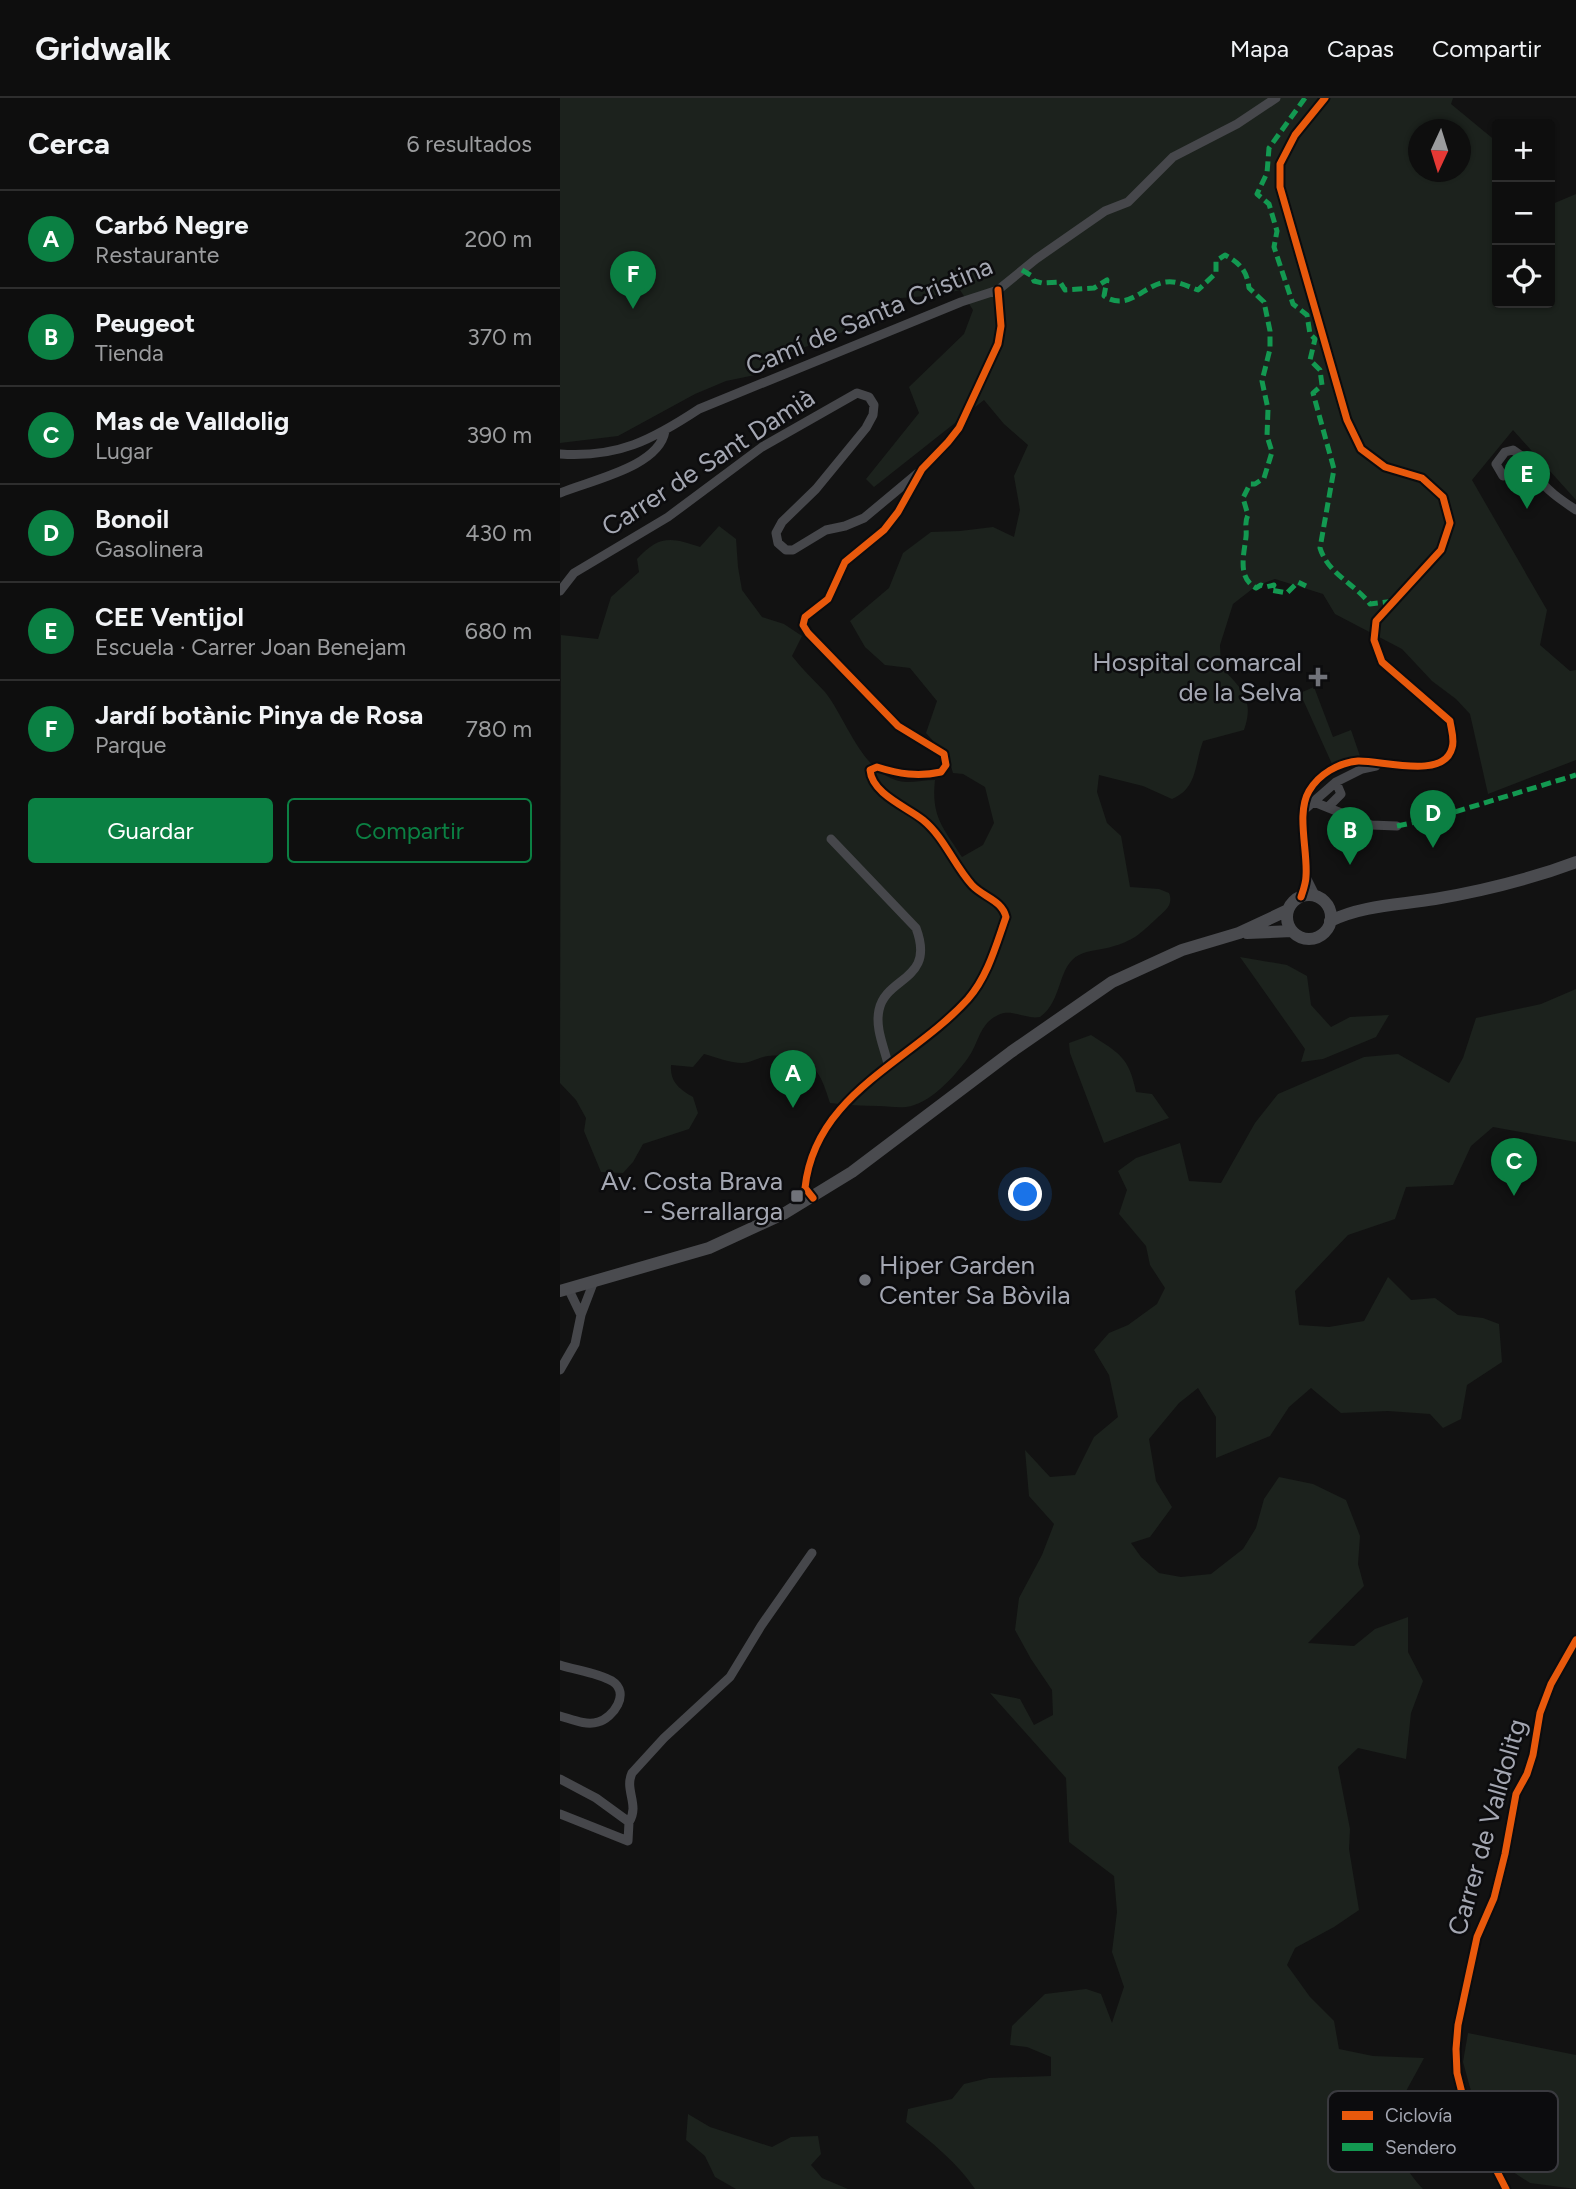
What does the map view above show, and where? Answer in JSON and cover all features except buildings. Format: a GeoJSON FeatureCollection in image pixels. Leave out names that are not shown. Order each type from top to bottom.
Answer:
{"type":"FeatureCollection","features":[{"type":"Feature","properties":{"kind":"main road"},"geometry":{"type":"LineString","coordinates":[[1330,921],[1361,909],[1436,899],[1576,862]]}},
{"type":"Feature","properties":{"kind":"main road"},"geometry":{"type":"LineString","coordinates":[[1327,905],[1330,921],[1325,932],[1313,939],[1302,938],[1292,931],[1287,922],[1288,910],[1294,901],[1301,897],[1315,897],[1327,905],[1361,909]]}},
{"type":"Feature","properties":{"kind":"main road"},"geometry":{"type":"LineString","coordinates":[[564,1289],[709,1248],[813,1198],[852,1172],[1063,1014],[1112,982],[1182,950],[1239,933],[1288,910]]}},
{"type":"Feature","properties":{"kind":"main road"},"geometry":{"type":"LineString","coordinates":[[1239,933],[1292,931]]}},
{"type":"Feature","properties":{"kind":"street","name":"Camí de Santa Cristina"},"geometry":{"type":"LineString","coordinates":[[560,454],[605,454],[628,447],[665,431],[699,409],[961,302],[998,290],[1105,211],[1128,202],[1173,157],[1237,124],[1276,98]]}},
{"type":"Feature","properties":{"kind":"street"},"geometry":{"type":"LineString","coordinates":[[1301,897],[1306,877],[1304,801],[1310,789],[1322,776],[1339,764],[1360,761],[1419,766],[1439,764],[1452,748],[1450,721],[1382,662],[1374,640],[1376,621],[1441,551],[1450,523],[1443,497],[1422,478],[1385,467],[1361,449],[1347,420],[1280,187],[1280,164],[1295,135],[1325,98]]}},
{"type":"Feature","properties":{"kind":"street"},"geometry":{"type":"LineString","coordinates":[[813,1198],[805,1188],[807,1166],[819,1137],[844,1104],[888,1064],[938,1028],[968,999],[982,981],[1006,917],[1005,911],[996,901],[973,886],[926,822],[882,791],[871,776],[870,770],[877,767],[901,774],[928,775],[941,772],[946,765],[944,754],[898,726],[807,634],[803,625],[805,617],[828,599],[845,562],[884,530],[898,512],[922,470],[959,428],[998,344],[1001,326],[998,290]]}},
{"type":"Feature","properties":{"kind":"street","name":"Carrer de Sant Damià"},"geometry":{"type":"LineString","coordinates":[[560,591],[575,573],[668,517],[762,447],[857,393],[869,397],[874,405],[873,415],[866,428],[816,489],[782,522],[776,533],[778,543],[786,550],[793,550],[827,530],[864,518],[922,470]]}},
{"type":"Feature","properties":{"kind":"street"},"geometry":{"type":"LineString","coordinates":[[560,493],[640,463],[654,453],[663,441],[665,431]]}},
{"type":"Feature","properties":{"kind":"street"},"geometry":{"type":"LineString","coordinates":[[1523,456],[1535,475],[1554,495],[1576,510]]}},
{"type":"Feature","properties":{"kind":"street"},"geometry":{"type":"LineString","coordinates":[[1304,810],[1336,782],[1362,769],[1382,764]]}},
{"type":"Feature","properties":{"kind":"street"},"geometry":{"type":"LineString","coordinates":[[1328,807],[1341,794],[1336,782]]}},
{"type":"Feature","properties":{"kind":"street"},"geometry":{"type":"LineString","coordinates":[[1310,789],[1314,802]]}},
{"type":"Feature","properties":{"kind":"street"},"geometry":{"type":"LineString","coordinates":[[1314,802],[1371,825],[1396,826]]}},
{"type":"Feature","properties":{"kind":"street"},"geometry":{"type":"LineString","coordinates":[[831,839],[916,928],[921,942],[922,957],[912,972],[886,997],[879,1009],[878,1026],[888,1064]]}},
{"type":"Feature","properties":{"kind":"street"},"geometry":{"type":"LineString","coordinates":[[1306,877],[1315,897]]}},
{"type":"Feature","properties":{"kind":"street"},"geometry":{"type":"LineString","coordinates":[[560,1370],[575,1344],[581,1315],[594,1281]]}},
{"type":"Feature","properties":{"kind":"street"},"geometry":{"type":"LineString","coordinates":[[564,1289],[581,1315]]}},
{"type":"Feature","properties":{"kind":"street"},"geometry":{"type":"LineString","coordinates":[[560,1814],[628,1841],[629,1822],[634,1809],[629,1780],[632,1773],[664,1738],[730,1677],[761,1626],[812,1553]]}},
{"type":"Feature","properties":{"kind":"street","name":"Carrer de Valldolitg"},"geometry":{"type":"LineString","coordinates":[[1462,2091],[1457,2061],[1458,2025],[1477,1937],[1496,1890],[1516,1794],[1533,1755],[1540,1713],[1551,1684],[1576,1640]]}},
{"type":"Feature","properties":{"kind":"street"},"geometry":{"type":"LineString","coordinates":[[560,1665],[612,1681],[620,1688],[621,1698],[611,1715],[597,1723],[560,1716]]}},
{"type":"Feature","properties":{"kind":"street"},"geometry":{"type":"LineString","coordinates":[[560,1780],[596,1798],[629,1822]]}},
{"type":"Feature","properties":{"kind":"street","name":"Carrer de Valldolitg"},"geometry":{"type":"LineString","coordinates":[[1497,2172],[1506,2189]]}},
{"type":"Feature","properties":{"kind":"shaded area"},"geometry":{"type":"Polygon","coordinates":[[[560,98],[1453,98],[1451,104],[1469,119],[1408,119],[1408,182],[1471,182],[1471,121],[1492,138],[1492,308],[1555,308],[1555,203],[1576,194],[1576,500],[1513,430],[1472,480],[1547,610],[1540,645],[1570,671],[1576,670],[1576,760],[1488,794],[1470,714],[1456,699],[1432,681],[1402,649],[1335,614],[1323,594],[1275,579],[1256,586],[1233,604],[1220,645],[1221,667],[1240,688],[1247,702],[1244,730],[1203,741],[1191,782],[1187,789],[1172,799],[1143,786],[1099,775],[1097,792],[1107,823],[1121,836],[1130,887],[1159,889],[1169,893],[1167,908],[1145,929],[1125,942],[1083,953],[1072,960],[1053,1002],[1040,1017],[1003,1013],[992,1019],[956,1073],[941,1088],[915,1105],[899,1107],[830,1103],[817,1072],[811,1065],[794,1057],[768,1056],[742,1063],[704,1054],[693,1067],[671,1065],[674,1080],[693,1097],[698,1113],[689,1129],[643,1144],[623,1173],[601,1172],[584,1131],[586,1118],[576,1100],[560,1083],[561,635],[598,639],[611,597],[639,572],[637,559],[645,551],[666,540],[700,547],[719,526],[736,539],[742,590],[762,617],[784,624],[802,636],[792,656],[825,692],[868,760],[892,779],[907,782],[935,780],[937,813],[962,857],[983,845],[994,823],[985,787],[963,774],[953,773],[949,759],[926,733],[937,701],[910,668],[885,665],[865,647],[850,621],[889,588],[903,553],[931,532],[993,527],[1014,537],[1020,510],[1014,476],[1028,445],[1004,424],[984,400],[874,487],[866,479],[919,413],[909,387],[964,334],[973,310],[960,290],[939,295],[901,298],[873,310],[845,331],[778,358],[755,375],[726,381],[695,394],[618,436],[560,443],[560,98]]]}},
{"type":"Feature","properties":{"kind":"shaded area"},"geometry":{"type":"Polygon","coordinates":[[[1314,687],[1333,737],[1351,730],[1361,759],[1332,764],[1300,693],[1314,687]]]}},
{"type":"Feature","properties":{"kind":"shaded area"},"geometry":{"type":"Polygon","coordinates":[[[1240,957],[1287,965],[1307,976],[1311,1005],[1331,1027],[1350,1017],[1389,1015],[1376,1037],[1323,1059],[1301,1062],[1305,1049],[1240,957]]]}},
{"type":"Feature","properties":{"kind":"shaded area"},"geometry":{"type":"Polygon","coordinates":[[[1576,989],[1576,1142],[1493,1127],[1471,1146],[1453,1185],[1406,1187],[1395,1219],[1348,1235],[1295,1291],[1299,1325],[1329,1327],[1364,1321],[1388,1277],[1411,1300],[1435,1298],[1458,1315],[1483,1318],[1499,1324],[1502,1362],[1467,1385],[1461,1419],[1443,1428],[1430,1414],[1388,1411],[1341,1413],[1311,1388],[1289,1407],[1270,1436],[1216,1458],[1216,1417],[1198,1388],[1179,1403],[1149,1439],[1156,1481],[1172,1507],[1150,1537],[1131,1543],[1141,1557],[1159,1573],[1181,1577],[1211,1574],[1243,1549],[1256,1528],[1264,1499],[1279,1477],[1313,1484],[1346,1500],[1360,1536],[1358,1564],[1364,1586],[1308,1643],[1354,1646],[1375,1629],[1408,1617],[1408,1652],[1423,1681],[1411,1713],[1406,1759],[1358,1748],[1338,1767],[1350,1829],[1349,1849],[1359,1910],[1295,1948],[1287,1965],[1310,1997],[1334,2021],[1339,2049],[1373,2056],[1424,2058],[1406,2091],[1328,2091],[1328,2172],[1410,2172],[1423,2189],[975,2189],[952,2161],[906,2122],[908,2109],[952,2099],[964,2084],[989,2078],[1051,2076],[1051,2057],[1027,2047],[1010,2045],[1012,2026],[1045,1994],[1086,1989],[1101,1994],[1112,2023],[1124,1987],[1112,1952],[1117,1912],[1114,1876],[1069,1842],[1066,1778],[990,1693],[1020,1699],[1034,1725],[1053,1715],[1052,1690],[1015,1630],[1019,1598],[1042,1555],[1054,1524],[1029,1496],[1025,1450],[1050,1477],[1075,1475],[1094,1437],[1118,1417],[1109,1375],[1094,1350],[1109,1333],[1128,1325],[1157,1304],[1165,1288],[1150,1265],[1146,1246],[1119,1214],[1127,1190],[1118,1171],[1136,1158],[1180,1143],[1189,1181],[1221,1183],[1255,1123],[1278,1094],[1364,1057],[1398,1054],[1449,1083],[1463,1058],[1476,1018],[1541,1004],[1576,989]]]}},
{"type":"Feature","properties":{"kind":"shaded area"},"geometry":{"type":"Polygon","coordinates":[[[1091,1035],[1121,1057],[1130,1071],[1136,1092],[1152,1094],[1169,1118],[1104,1143],[1070,1053],[1069,1043],[1091,1035]]]}},
{"type":"Feature","properties":{"kind":"shaded area"},"geometry":{"type":"Polygon","coordinates":[[[1468,2033],[1576,2055],[1576,2189],[1530,2183],[1513,2172],[1558,2172],[1558,2091],[1471,2091],[1463,2062],[1468,2033]]]}},
{"type":"Feature","properties":{"kind":"shaded area"},"geometry":{"type":"Polygon","coordinates":[[[688,2114],[710,2127],[772,2147],[791,2137],[818,2136],[821,2154],[811,2165],[822,2178],[848,2189],[736,2189],[715,2177],[705,2156],[686,2140],[688,2114]]]}},
{"type":"Feature","properties":{"kind":"marked path"},"geometry":{"type":"LineString","coordinates":[[1305,98],[1269,148],[1267,173],[1257,194],[1269,204],[1277,231],[1274,247],[1293,304],[1307,315],[1310,334],[1315,339],[1310,360],[1320,370],[1322,385],[1313,393],[1334,469],[1320,548],[1335,572],[1370,604],[1394,601]]}},
{"type":"Feature","properties":{"kind":"marked path"},"geometry":{"type":"LineString","coordinates":[[1022,270],[1032,276],[1034,281],[1060,282],[1065,290],[1094,288],[1107,280],[1104,296],[1121,301],[1166,282],[1198,290],[1216,273],[1216,261],[1225,255],[1239,264],[1247,277],[1249,288],[1264,302],[1270,331],[1270,349],[1262,381],[1268,409],[1267,436],[1272,452],[1264,478],[1250,484],[1243,498],[1248,515],[1244,572],[1250,584],[1256,588],[1261,585],[1274,585],[1271,590],[1287,593],[1298,582],[1306,586]]}},
{"type":"Feature","properties":{"kind":"marked path"},"geometry":{"type":"LineString","coordinates":[[1397,826],[1435,818],[1576,775]]}},
{"type":"Feature","properties":{"kind":"cycle path"},"geometry":{"type":"LineString","coordinates":[[1301,897],[1306,876],[1303,810],[1309,791],[1318,779],[1336,767],[1358,761],[1411,766],[1437,763],[1447,758],[1453,742],[1450,721],[1382,662],[1374,640],[1376,621],[1441,550],[1450,523],[1443,497],[1422,478],[1385,467],[1361,449],[1347,420],[1280,187],[1280,164],[1295,135],[1325,98]]}},
{"type":"Feature","properties":{"kind":"cycle path"},"geometry":{"type":"LineString","coordinates":[[813,1198],[805,1188],[813,1155],[827,1127],[846,1103],[869,1082],[968,999],[986,970],[1006,917],[1001,907],[972,885],[930,827],[883,793],[872,779],[870,770],[877,767],[909,774],[941,772],[946,765],[944,754],[898,726],[803,625],[805,617],[828,599],[845,562],[884,530],[898,512],[922,469],[959,428],[998,344],[1001,326],[998,290]]}},
{"type":"Feature","properties":{"kind":"cycle path"},"geometry":{"type":"LineString","coordinates":[[1462,2091],[1457,2073],[1458,2025],[1477,1937],[1494,1898],[1516,1794],[1533,1755],[1540,1713],[1551,1684],[1576,1640]]}},
{"type":"Feature","properties":{"kind":"cycle path"},"geometry":{"type":"LineString","coordinates":[[1497,2172],[1506,2189]]}},
{"type":"Feature","properties":{"kind":"place","name":"Jardí botànic Pinya de Rosa"},"geometry":{"type":"Point","coordinates":[633,309]}},
{"type":"Feature","properties":{"kind":"place","name":"CEE Ventijol"},"geometry":{"type":"Point","coordinates":[1527,509]}},
{"type":"Feature","properties":{"kind":"place","name":"Hospital comarcal de la Selva"},"geometry":{"type":"Point","coordinates":[1318,677]}},
{"type":"Feature","properties":{"kind":"place","name":"Bonoil"},"geometry":{"type":"Point","coordinates":[1433,848]}},
{"type":"Feature","properties":{"kind":"place","name":"Peugeot"},"geometry":{"type":"Point","coordinates":[1350,865]}},
{"type":"Feature","properties":{"kind":"place","name":"Carbó Negre"},"geometry":{"type":"Point","coordinates":[793,1108]}},
{"type":"Feature","properties":{"kind":"place","name":"Av. Costa Brava - Serrallarga"},"geometry":{"type":"Point","coordinates":[797,1196]}},
{"type":"Feature","properties":{"kind":"place","name":"Mas de Valldolig"},"geometry":{"type":"Point","coordinates":[1514,1196]}},
{"type":"Feature","properties":{"kind":"place","name":"Hiper Garden Center Sa Bòvila"},"geometry":{"type":"Point","coordinates":[865,1280]}}]}
